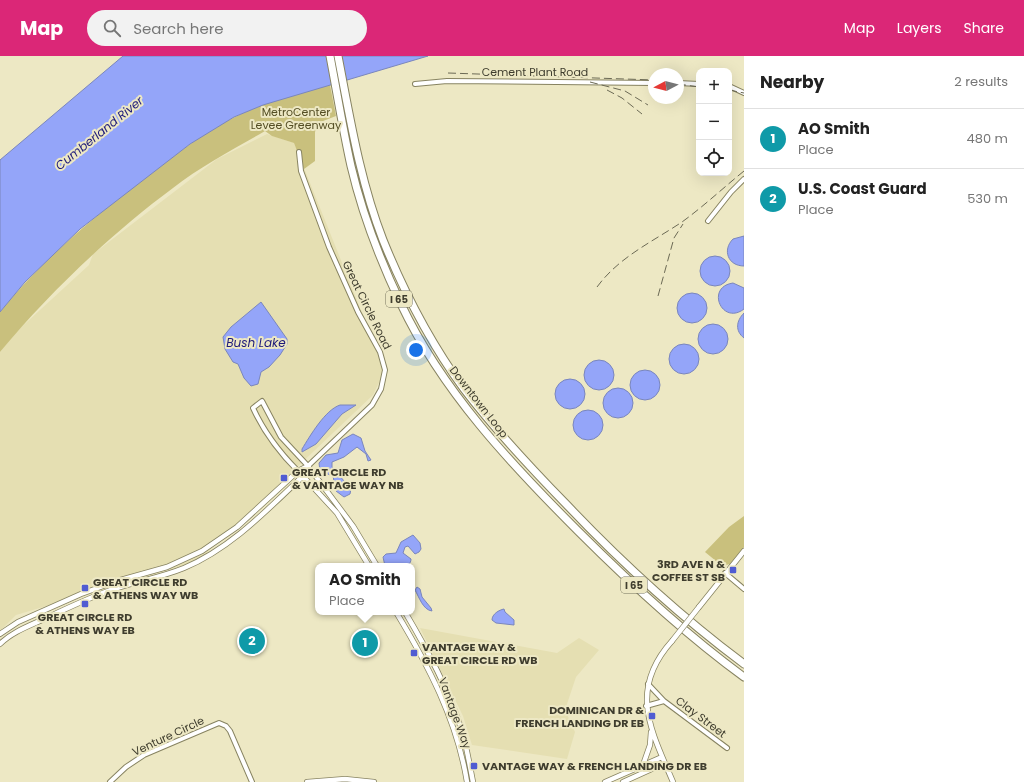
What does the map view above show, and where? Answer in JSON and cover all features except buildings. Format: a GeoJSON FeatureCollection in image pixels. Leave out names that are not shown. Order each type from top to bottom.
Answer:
{"type":"FeatureCollection","features":[{"type":"Feature","properties":{"kind":"highway","name":"Downtown Loop"},"geometry":{"type":"LineString","coordinates":[[330,56],[351,166],[367,219],[402,305],[424,346],[457,396],[536,489],[609,562],[660,608],[742,676]]}},
{"type":"Feature","properties":{"kind":"highway","name":"Downtown Loop"},"geometry":{"type":"LineString","coordinates":[[338,56],[361,170],[383,239],[411,301],[431,338],[464,388],[499,432],[541,479],[614,555],[663,599],[737,659],[744,663]]}},
{"type":"Feature","properties":{"kind":"street","name":"Cement Plant Road"},"geometry":{"type":"LineString","coordinates":[[415,84],[447,81],[648,83]]}},
{"type":"Feature","properties":{"kind":"street"},"geometry":{"type":"LineString","coordinates":[[684,83],[696,84]]}},
{"type":"Feature","properties":{"kind":"street"},"geometry":{"type":"LineString","coordinates":[[732,87],[744,93]]}},
{"type":"Feature","properties":{"kind":"street","name":"Great Circle Road"},"geometry":{"type":"LineString","coordinates":[[0,634],[18,622],[81,594],[117,581],[167,567],[198,553],[237,527],[298,471],[308,466],[372,405],[381,389],[385,370],[380,352],[358,312],[329,247],[300,171],[299,152]]}},
{"type":"Feature","properties":{"kind":"street"},"geometry":{"type":"LineString","coordinates":[[708,221],[731,192],[744,179]]}},
{"type":"Feature","properties":{"kind":"street"},"geometry":{"type":"LineString","coordinates":[[367,563],[337,513],[280,453],[266,433],[253,408],[262,401],[281,437],[308,466],[353,526],[375,563]]}},
{"type":"Feature","properties":{"kind":"street","name":"Great Circle Road"},"geometry":{"type":"LineString","coordinates":[[0,644],[18,631],[84,601],[117,588],[173,573],[206,557],[237,536],[303,476],[308,466]]}},
{"type":"Feature","properties":{"kind":"street"},"geometry":{"type":"LineString","coordinates":[[673,782],[651,730],[646,706],[648,684],[655,663],[744,551]]}},
{"type":"Feature","properties":{"kind":"street"},"geometry":{"type":"LineString","coordinates":[[725,573],[744,589]]}},
{"type":"Feature","properties":{"kind":"street","name":"Vantage Way"},"geometry":{"type":"LineString","coordinates":[[398,615],[426,662],[441,695],[460,751],[466,781]]}},
{"type":"Feature","properties":{"kind":"street","name":"Vantage Way"},"geometry":{"type":"LineString","coordinates":[[407,615],[436,666],[451,700],[463,735],[473,782]]}},
{"type":"Feature","properties":{"kind":"street","name":"Clay Street"},"geometry":{"type":"LineString","coordinates":[[648,684],[664,701],[727,748]]}},
{"type":"Feature","properties":{"kind":"street","name":"Clay Street"},"geometry":{"type":"LineString","coordinates":[[646,706],[664,701]]}},
{"type":"Feature","properties":{"kind":"street","name":"Venture Circle"},"geometry":{"type":"LineString","coordinates":[[110,782],[126,767],[144,755],[219,723],[226,726],[230,731],[252,782]]}},
{"type":"Feature","properties":{"kind":"street"},"geometry":{"type":"LineString","coordinates":[[643,765],[650,745],[651,730]]}},
{"type":"Feature","properties":{"kind":"street"},"geometry":{"type":"LineString","coordinates":[[605,782],[662,757]]}},
{"type":"Feature","properties":{"kind":"street"},"geometry":{"type":"LineString","coordinates":[[618,776],[623,782],[665,764]]}},
{"type":"Feature","properties":{"kind":"street"},"geometry":{"type":"LineString","coordinates":[[307,782],[345,779],[374,782]]}},
{"type":"Feature","properties":{"kind":"shaded area"},"geometry":{"type":"Polygon","coordinates":[[[267,134],[294,143],[385,370],[373,395],[198,561],[16,615],[0,631],[0,352],[16,332],[89,265],[93,254],[217,159],[267,134]]]}},
{"type":"Feature","properties":{"kind":"shaded area"},"geometry":{"type":"Polygon","coordinates":[[[420,628],[557,653],[579,638],[599,650],[576,677],[565,710],[575,732],[567,759],[472,745],[463,716],[420,628]]]}},
{"type":"Feature","properties":{"kind":"green space","name":"MetroCenter Levee Greenway"},"geometry":{"type":"Polygon","coordinates":[[[330,85],[336,116],[318,123],[315,132],[315,161],[304,169],[294,143],[272,136],[265,131],[206,165],[150,206],[104,244],[60,286],[0,352],[0,312],[54,253],[94,218],[185,148],[225,122],[270,102],[330,85]]]}},
{"type":"Feature","properties":{"kind":"green space"},"geometry":{"type":"Polygon","coordinates":[[[744,516],[744,547],[730,564],[722,566],[705,552],[729,527],[744,516]]]}},
{"type":"Feature","properties":{"kind":"water","name":"Cumberland River"},"geometry":{"type":"Polygon","coordinates":[[[123,56],[428,56],[263,105],[234,117],[190,144],[80,229],[25,282],[0,312],[0,160],[123,56]]]}},
{"type":"Feature","properties":{"kind":"water"},"geometry":{"type":"Polygon","coordinates":[[[744,236],[744,266],[734,263],[728,257],[727,252],[733,239],[744,236]]]}},
{"type":"Feature","properties":{"kind":"water"},"geometry":{"type":"Polygon","coordinates":[[[715,256],[726,260],[730,271],[726,282],[715,286],[704,282],[700,271],[704,260],[715,256]]]}},
{"type":"Feature","properties":{"kind":"water"},"geometry":{"type":"Polygon","coordinates":[[[733,283],[744,288],[744,309],[736,313],[729,313],[723,309],[718,297],[720,291],[725,286],[733,283]]]}},
{"type":"Feature","properties":{"kind":"water"},"geometry":{"type":"Polygon","coordinates":[[[692,293],[703,297],[707,308],[703,319],[692,323],[681,319],[677,308],[681,297],[692,293]]]}},
{"type":"Feature","properties":{"kind":"water","name":"Bush Lake"},"geometry":{"type":"Polygon","coordinates":[[[261,302],[287,339],[287,344],[280,355],[269,367],[261,372],[258,384],[251,386],[244,378],[238,364],[233,362],[225,349],[223,337],[231,327],[261,302]]]}},
{"type":"Feature","properties":{"kind":"water"},"geometry":{"type":"Polygon","coordinates":[[[744,313],[744,338],[739,332],[738,323],[739,319],[744,313]]]}},
{"type":"Feature","properties":{"kind":"water"},"geometry":{"type":"Polygon","coordinates":[[[713,324],[724,328],[728,339],[724,350],[713,354],[702,350],[698,339],[702,328],[713,324]]]}},
{"type":"Feature","properties":{"kind":"water"},"geometry":{"type":"Polygon","coordinates":[[[684,344],[695,348],[699,359],[695,370],[684,374],[673,370],[669,359],[673,348],[684,344]]]}},
{"type":"Feature","properties":{"kind":"water"},"geometry":{"type":"Polygon","coordinates":[[[599,360],[610,364],[614,375],[610,386],[599,390],[588,386],[584,375],[588,364],[599,360]]]}},
{"type":"Feature","properties":{"kind":"water"},"geometry":{"type":"Polygon","coordinates":[[[645,370],[656,374],[660,385],[656,396],[645,400],[634,396],[630,385],[634,374],[645,370]]]}},
{"type":"Feature","properties":{"kind":"water"},"geometry":{"type":"Polygon","coordinates":[[[570,379],[581,383],[585,394],[581,405],[570,409],[559,405],[555,394],[559,383],[570,379]]]}},
{"type":"Feature","properties":{"kind":"water"},"geometry":{"type":"Polygon","coordinates":[[[618,388],[629,392],[633,403],[629,414],[618,418],[607,414],[603,403],[607,392],[618,388]]]}},
{"type":"Feature","properties":{"kind":"water"},"geometry":{"type":"Polygon","coordinates":[[[340,405],[356,405],[342,414],[316,444],[302,452],[302,449],[318,424],[329,412],[340,405]]]}},
{"type":"Feature","properties":{"kind":"water"},"geometry":{"type":"Polygon","coordinates":[[[588,410],[599,414],[603,425],[599,436],[588,440],[577,436],[573,425],[577,414],[588,410]]]}},
{"type":"Feature","properties":{"kind":"water"},"geometry":{"type":"Polygon","coordinates":[[[353,434],[361,438],[365,451],[371,460],[368,461],[366,454],[357,447],[344,457],[332,462],[332,467],[351,489],[350,494],[344,497],[336,491],[333,476],[320,471],[319,463],[326,455],[338,453],[342,440],[353,434]]]}},
{"type":"Feature","properties":{"kind":"water"},"geometry":{"type":"Polygon","coordinates":[[[413,535],[420,543],[421,549],[415,554],[408,546],[405,547],[403,553],[411,559],[409,563],[384,563],[383,557],[386,554],[396,553],[401,542],[413,535]]]}},
{"type":"Feature","properties":{"kind":"water"},"geometry":{"type":"Polygon","coordinates":[[[417,587],[420,589],[422,597],[432,611],[426,608],[422,603],[415,590],[417,587]]]}},
{"type":"Feature","properties":{"kind":"water"},"geometry":{"type":"Polygon","coordinates":[[[504,609],[505,612],[514,620],[514,625],[496,623],[492,620],[496,613],[504,609]]]}},
{"type":"Feature","properties":{"kind":"railway"},"geometry":{"type":"LineString","coordinates":[[448,73],[648,80]]}},
{"type":"Feature","properties":{"kind":"railway"},"geometry":{"type":"LineString","coordinates":[[590,82],[625,91],[648,105]]}},
{"type":"Feature","properties":{"kind":"railway"},"geometry":{"type":"LineString","coordinates":[[684,85],[696,87]]}},
{"type":"Feature","properties":{"kind":"railway"},"geometry":{"type":"LineString","coordinates":[[607,90],[622,98],[642,114]]}},
{"type":"Feature","properties":{"kind":"railway"},"geometry":{"type":"LineString","coordinates":[[732,91],[744,93]]}},
{"type":"Feature","properties":{"kind":"railway"},"geometry":{"type":"LineString","coordinates":[[597,287],[615,267],[648,243],[682,222],[744,171]]}},
{"type":"Feature","properties":{"kind":"railway"},"geometry":{"type":"LineString","coordinates":[[658,296],[674,238],[683,224]]}},
{"type":"Feature","properties":{"kind":"place","name":"GREAT CIRCLE RD & VANTAGE WAY NB"},"geometry":{"type":"Point","coordinates":[284,478]}},
{"type":"Feature","properties":{"kind":"place","name":"3RD AVE N & COFFEE ST SB"},"geometry":{"type":"Point","coordinates":[733,570]}},
{"type":"Feature","properties":{"kind":"place","name":"GREAT CIRCLE RD & ATHENS WAY WB"},"geometry":{"type":"Point","coordinates":[85,588]}},
{"type":"Feature","properties":{"kind":"place","name":"GREAT CIRCLE RD & ATHENS WAY EB"},"geometry":{"type":"Point","coordinates":[85,604]}},
{"type":"Feature","properties":{"kind":"place","name":"U.S. Coast Guard"},"geometry":{"type":"Point","coordinates":[252,641]}},
{"type":"Feature","properties":{"kind":"place","name":"AO Smith"},"geometry":{"type":"Point","coordinates":[365,643]}},
{"type":"Feature","properties":{"kind":"place","name":"VANTAGE WAY & GREAT CIRCLE RD WB"},"geometry":{"type":"Point","coordinates":[414,653]}},
{"type":"Feature","properties":{"kind":"place","name":"DOMINICAN DR & FRENCH LANDING DR EB"},"geometry":{"type":"Point","coordinates":[652,716]}},
{"type":"Feature","properties":{"kind":"place","name":"VANTAGE WAY & FRENCH LANDING DR EB"},"geometry":{"type":"Point","coordinates":[474,766]}}]}
